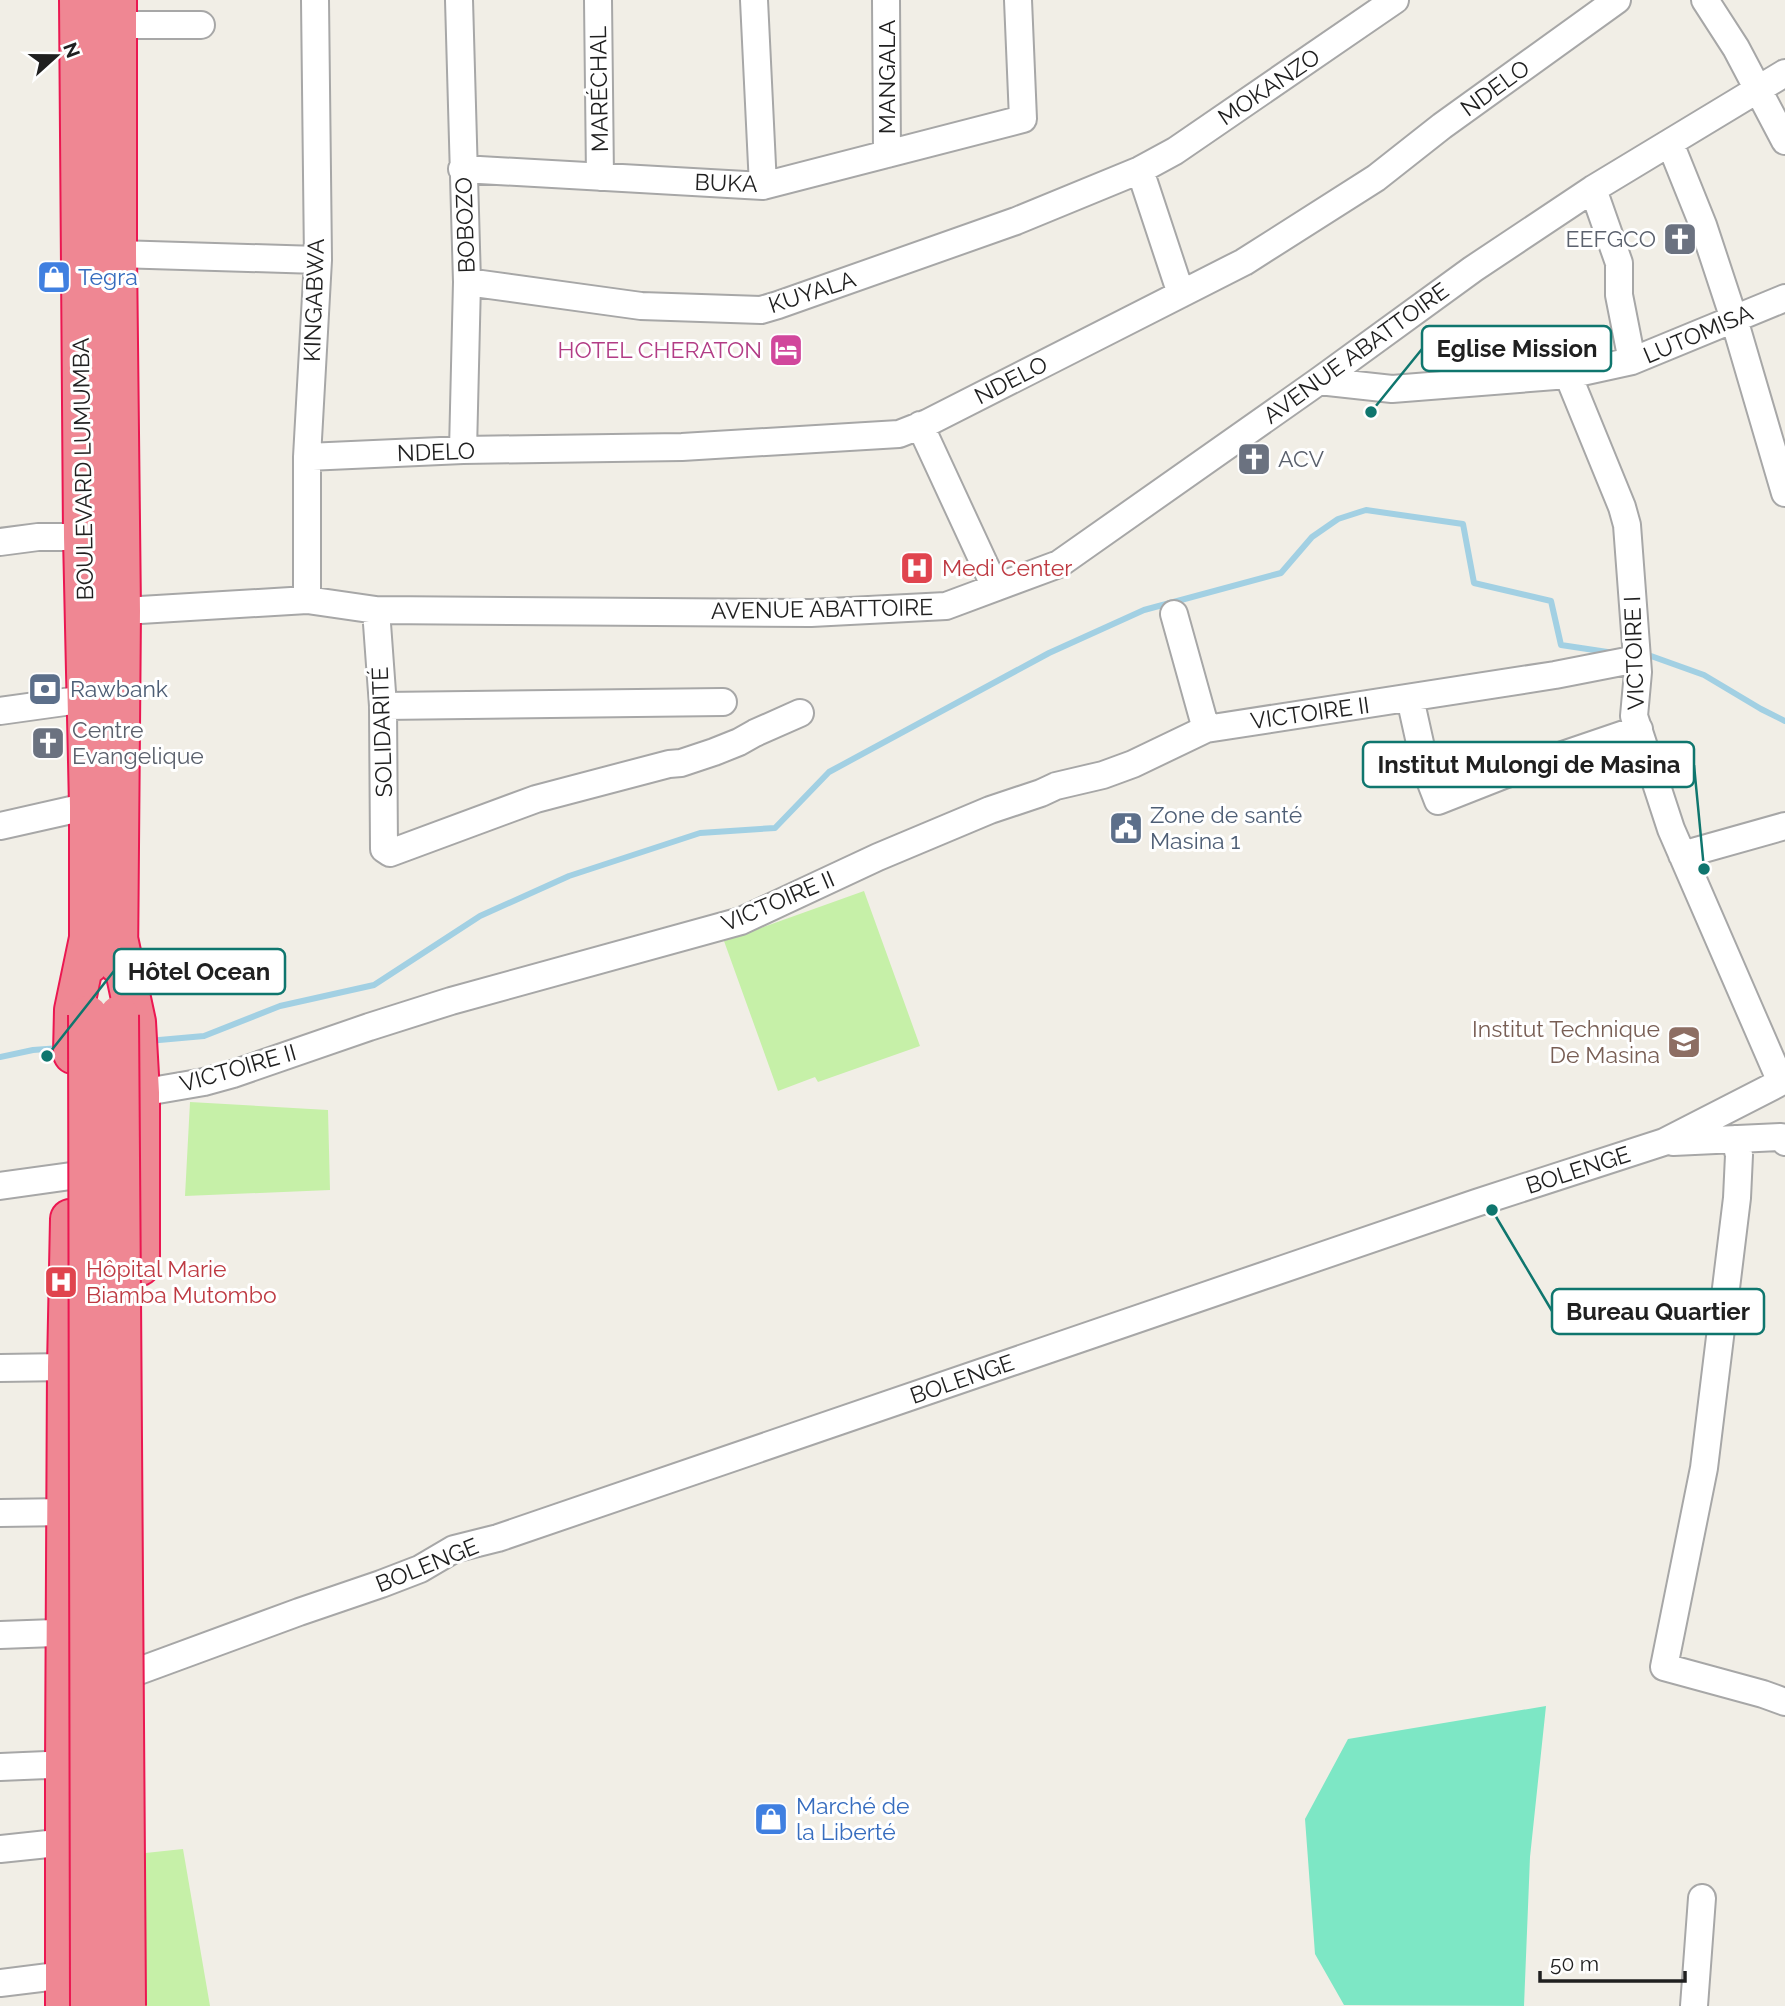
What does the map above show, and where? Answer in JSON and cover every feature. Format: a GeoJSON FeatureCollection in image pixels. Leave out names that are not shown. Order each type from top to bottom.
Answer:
{"type":"FeatureCollection","features":[{"type":"Feature","properties":{"kind":"highway","name":"BOULEVARD LUMUMBA"},"geometry":{"type":"LineString","coordinates":[[79,0],[86,698],[89,806],[103,938]]}},
{"type":"Feature","properties":{"kind":"highway","name":"BOULEVARD LUMUMBA"},"geometry":{"type":"LineString","coordinates":[[103,938],[121,611],[117,12]]}},
{"type":"Feature","properties":{"kind":"highway"},"geometry":{"type":"LineString","coordinates":[[103,938],[137,1629],[142,2006]]}},
{"type":"Feature","properties":{"kind":"highway"},"geometry":{"type":"LineString","coordinates":[[65,1989],[67,1367],[71,1176],[110,1042]]}},
{"type":"Feature","properties":{"kind":"highway"},"geometry":{"type":"LineString","coordinates":[[90,2006],[110,1042]]}},
{"type":"Feature","properties":{"kind":"highway"},"geometry":{"type":"LineString","coordinates":[[110,1042],[126,2006]]}},
{"type":"Feature","properties":{"kind":"street","name":"KINGABWA"},"geometry":{"type":"LineString","coordinates":[[307,600],[307,457],[318,260],[315,0]]}},
{"type":"Feature","properties":{"kind":"street","name":"BOBOZO"},"geometry":{"type":"LineString","coordinates":[[459,0],[467,282],[463,450]]}},
{"type":"Feature","properties":{"kind":"street","name":"MARÉCHAL"},"geometry":{"type":"LineString","coordinates":[[598,0],[600,177]]}},
{"type":"Feature","properties":{"kind":"street"},"geometry":{"type":"LineString","coordinates":[[754,0],[763,186]]}},
{"type":"Feature","properties":{"kind":"street","name":"MANGALA"},"geometry":{"type":"LineString","coordinates":[[886,0],[887,154]]}},
{"type":"Feature","properties":{"kind":"street","name":"BUKA"},"geometry":{"type":"LineString","coordinates":[[462,169],[763,186],[1023,119],[1017,0]]}},
{"type":"Feature","properties":{"kind":"street","name":"MOKANZO"},"geometry":{"type":"LineString","coordinates":[[1140,170],[1175,151],[1395,0]]}},
{"type":"Feature","properties":{"kind":"street","name":"NDELO"},"geometry":{"type":"LineString","coordinates":[[307,457],[463,450],[695,446],[899,434],[1244,262],[1376,178],[1441,126],[1617,0]]}},
{"type":"Feature","properties":{"kind":"street"},"geometry":{"type":"LineString","coordinates":[[1706,0],[1759,89],[1785,141]]}},
{"type":"Feature","properties":{"kind":"street"},"geometry":{"type":"LineString","coordinates":[[117,12],[201,25]]}},
{"type":"Feature","properties":{"kind":"street","name":"AVENUE ABATTOIRE"},"geometry":{"type":"LineString","coordinates":[[84,614],[307,600],[376,610],[811,612],[946,606],[1064,562],[1473,269],[1593,189],[1785,73]]}},
{"type":"Feature","properties":{"kind":"street"},"geometry":{"type":"LineString","coordinates":[[1670,143],[1703,225],[1734,319],[1785,493]]}},
{"type":"Feature","properties":{"kind":"street"},"geometry":{"type":"LineString","coordinates":[[1140,170],[1181,294]]}},
{"type":"Feature","properties":{"kind":"street","name":"KUYALA"},"geometry":{"type":"LineString","coordinates":[[467,282],[641,306],[761,310],[1016,220],[1140,170]]}},
{"type":"Feature","properties":{"kind":"street"},"geometry":{"type":"LineString","coordinates":[[1593,189],[1618,258],[1619,295],[1632,361]]}},
{"type":"Feature","properties":{"kind":"street"},"geometry":{"type":"LineString","coordinates":[[117,254],[318,260]]}},
{"type":"Feature","properties":{"kind":"street","name":"LUTOMISA"},"geometry":{"type":"LineString","coordinates":[[1319,381],[1392,389],[1568,375],[1632,361],[1785,298]]}},
{"type":"Feature","properties":{"kind":"street","name":"VICTOIRE I"},"geometry":{"type":"LineString","coordinates":[[1568,375],[1627,524],[1638,672],[1634,716],[1671,829],[1783,1081]]}},
{"type":"Feature","properties":{"kind":"street"},"geometry":{"type":"LineString","coordinates":[[920,425],[995,587]]}},
{"type":"Feature","properties":{"kind":"street"},"geometry":{"type":"LineString","coordinates":[[0,542],[38,537],[83,537]]}},
{"type":"Feature","properties":{"kind":"street","name":"SOLIDARITÉ"},"geometry":{"type":"LineString","coordinates":[[376,610],[383,706],[386,853],[536,799],[707,755],[800,713]]}},
{"type":"Feature","properties":{"kind":"street"},"geometry":{"type":"LineString","coordinates":[[1174,614],[1206,729]]}},
{"type":"Feature","properties":{"kind":"street","name":"VICTOIRE II"},"geometry":{"type":"LineString","coordinates":[[110,1042],[204,1082],[440,1005],[741,921],[878,857],[977,815],[1056,786],[1113,771],[1206,729],[1556,675],[1637,659]]}},
{"type":"Feature","properties":{"kind":"street"},"geometry":{"type":"LineString","coordinates":[[0,711],[86,698]]}},
{"type":"Feature","properties":{"kind":"street"},"geometry":{"type":"LineString","coordinates":[[1410,698],[1426,770],[1438,801],[1504,775],[1639,729]]}},
{"type":"Feature","properties":{"kind":"street"},"geometry":{"type":"LineString","coordinates":[[383,706],[723,702]]}},
{"type":"Feature","properties":{"kind":"street"},"geometry":{"type":"LineString","coordinates":[[0,826],[89,806]]}},
{"type":"Feature","properties":{"kind":"street"},"geometry":{"type":"LineString","coordinates":[[1682,855],[1785,826]]}},
{"type":"Feature","properties":{"kind":"street","name":"BOLENGE"},"geometry":{"type":"LineString","coordinates":[[66,1690],[136,1672],[382,1584],[420,1569],[454,1549],[498,1538],[1476,1203],[1664,1142],[1783,1081]]}},
{"type":"Feature","properties":{"kind":"street"},"geometry":{"type":"LineString","coordinates":[[1664,1142],[1781,1138],[1785,1142]]}},
{"type":"Feature","properties":{"kind":"street"},"geometry":{"type":"LineString","coordinates":[[1735,1139],[1739,1155],[1737,1198],[1704,1468],[1664,1667],[1785,1702]]}},
{"type":"Feature","properties":{"kind":"street"},"geometry":{"type":"LineString","coordinates":[[0,1186],[71,1176]]}},
{"type":"Feature","properties":{"kind":"street"},"geometry":{"type":"LineString","coordinates":[[0,1367],[67,1367]]}},
{"type":"Feature","properties":{"kind":"street"},"geometry":{"type":"LineString","coordinates":[[0,1513],[67,1512]]}},
{"type":"Feature","properties":{"kind":"street"},"geometry":{"type":"LineString","coordinates":[[0,1636],[137,1629]]}},
{"type":"Feature","properties":{"kind":"street"},"geometry":{"type":"LineString","coordinates":[[0,1767],[47,1765],[137,1773]]}},
{"type":"Feature","properties":{"kind":"street"},"geometry":{"type":"LineString","coordinates":[[0,1849],[64,1844]]}},
{"type":"Feature","properties":{"kind":"street"},"geometry":{"type":"LineString","coordinates":[[1694,2006],[1702,1898]]}},
{"type":"Feature","properties":{"kind":"street"},"geometry":{"type":"LineString","coordinates":[[0,1983],[49,1977],[65,1989]]}},
{"type":"Feature","properties":{"kind":"green space"},"geometry":{"type":"Polygon","coordinates":[[[864,891],[920,1046],[818,1082],[815,1077],[778,1091],[724,941],[864,891]]]}},
{"type":"Feature","properties":{"kind":"green space"},"geometry":{"type":"Polygon","coordinates":[[[190,1102],[328,1110],[330,1190],[185,1196],[190,1102]]]}},
{"type":"Feature","properties":{"kind":"green space"},"geometry":{"type":"Polygon","coordinates":[[[1546,1706],[1530,1857],[1524,2006],[1344,2005],[1315,1954],[1305,1819],[1348,1739],[1546,1706]]]}},
{"type":"Feature","properties":{"kind":"green space"},"geometry":{"type":"Polygon","coordinates":[[[183,1849],[210,2006],[139,2006],[136,1854],[183,1849]]]}},
{"type":"Feature","properties":{"kind":"waterway"},"geometry":{"type":"LineString","coordinates":[[148,1041],[204,1036],[280,1006],[374,985],[480,916],[569,876],[700,833],[775,828],[829,772],[1049,653],[1144,610],[1281,573],[1312,537],[1338,519],[1366,510],[1463,524],[1474,583],[1551,601],[1561,645],[1614,653]]}},
{"type":"Feature","properties":{"kind":"waterway"},"geometry":{"type":"LineString","coordinates":[[1642,656],[1651,656],[1704,675],[1785,721]]}},
{"type":"Feature","properties":{"kind":"waterway"},"geometry":{"type":"LineString","coordinates":[[0,1057],[60,1048]]}},
{"type":"Feature","properties":{"kind":"place","name":"EEFGCO"},"geometry":{"type":"Point","coordinates":[1680,239]}},
{"type":"Feature","properties":{"kind":"place","name":"Tegra"},"geometry":{"type":"Point","coordinates":[54,277]}},
{"type":"Feature","properties":{"kind":"place","name":"HOTEL CHERATON"},"geometry":{"type":"Point","coordinates":[786,350]}},
{"type":"Feature","properties":{"kind":"place","name":"Eglise Mission"},"geometry":{"type":"Point","coordinates":[1371,412]}},
{"type":"Feature","properties":{"kind":"place","name":"ACV"},"geometry":{"type":"Point","coordinates":[1254,459]}},
{"type":"Feature","properties":{"kind":"place","name":"Medi Center"},"geometry":{"type":"Point","coordinates":[917,568]}},
{"type":"Feature","properties":{"kind":"place","name":"Rawbank"},"geometry":{"type":"Point","coordinates":[45,689]}},
{"type":"Feature","properties":{"kind":"place","name":"Centre Evangelique"},"geometry":{"type":"Point","coordinates":[48,743]}},
{"type":"Feature","properties":{"kind":"place","name":"Zone de santé Masina 1"},"geometry":{"type":"Point","coordinates":[1126,828]}},
{"type":"Feature","properties":{"kind":"place","name":"Institut Mulongi de Masina"},"geometry":{"type":"Point","coordinates":[1704,869]}},
{"type":"Feature","properties":{"kind":"place","name":"Institut Technique De Masina"},"geometry":{"type":"Point","coordinates":[1684,1042]}},
{"type":"Feature","properties":{"kind":"place","name":"Hôtel Ocean"},"geometry":{"type":"Point","coordinates":[47,1056]}},
{"type":"Feature","properties":{"kind":"place","name":"Bureau Quartier"},"geometry":{"type":"Point","coordinates":[1492,1210]}},
{"type":"Feature","properties":{"kind":"place","name":"Hôpital Marie Biamba Mutombo"},"geometry":{"type":"Point","coordinates":[61,1282]}},
{"type":"Feature","properties":{"kind":"place","name":"Marché de la Liberté"},"geometry":{"type":"Point","coordinates":[771,1819]}}]}
